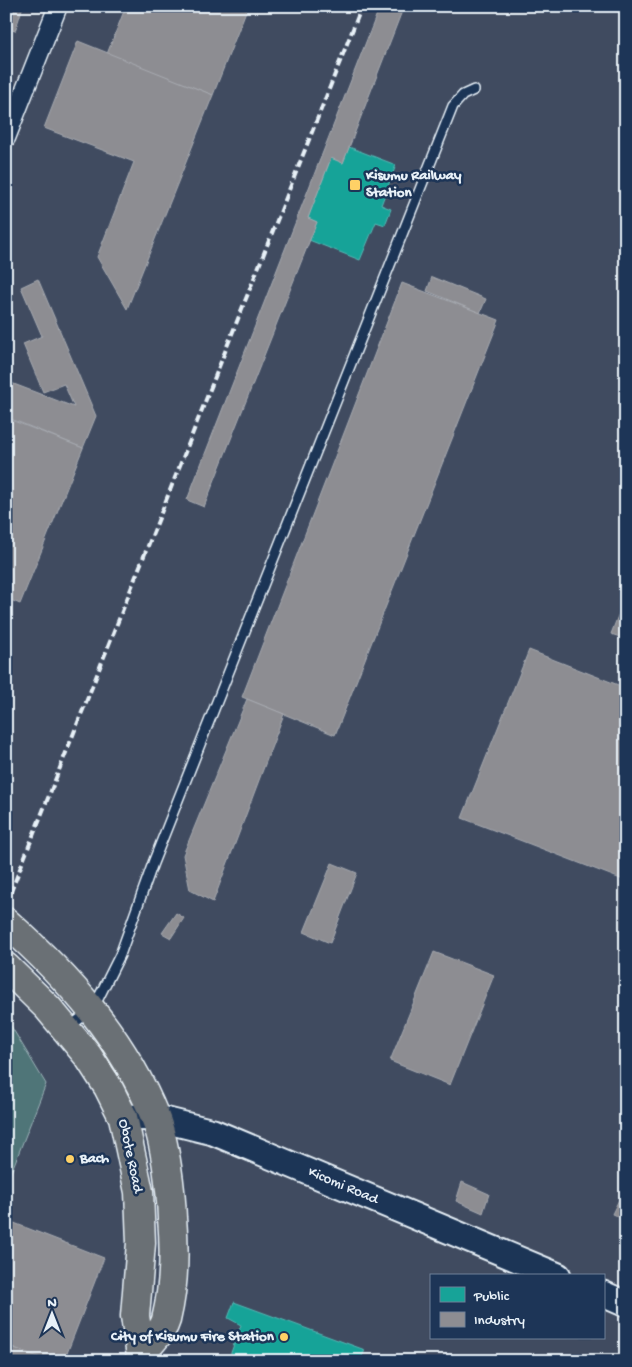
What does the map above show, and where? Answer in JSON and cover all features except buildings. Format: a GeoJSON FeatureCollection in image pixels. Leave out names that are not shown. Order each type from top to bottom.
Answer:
{"type":"FeatureCollection","features":[{"type":"Feature","properties":{"kind":"highway","name":"Obote Road"},"geometry":{"type":"LineString","coordinates":[[6,922],[51,963],[93,1009],[110,1031],[156,1118],[171,1189],[174,1244],[166,1322],[140,1358]]}},
{"type":"Feature","properties":{"kind":"highway","name":"Obote Road"},"geometry":{"type":"LineString","coordinates":[[6,967],[66,1029],[88,1056],[108,1087],[123,1117],[139,1192],[141,1243],[135,1316],[140,1358]]}},
{"type":"Feature","properties":{"kind":"main road","name":"Kicomi Road"},"geometry":{"type":"LineString","coordinates":[[123,1117],[156,1118],[213,1132],[553,1274]]}},
{"type":"Feature","properties":{"kind":"main road"},"geometry":{"type":"LineString","coordinates":[[604,1294],[626,1304]]}},
{"type":"Feature","properties":{"kind":"street"},"geometry":{"type":"LineString","coordinates":[[6,138],[58,6]]}},
{"type":"Feature","properties":{"kind":"lane"},"geometry":{"type":"LineString","coordinates":[[66,1029],[93,1009],[120,956],[157,854],[454,106],[464,95],[474,90]]}},
{"type":"Feature","properties":{"kind":"shaded area"},"geometry":{"type":"Polygon","coordinates":[[[6,6],[626,6],[626,1361],[6,1361],[6,6]]]}},
{"type":"Feature","properties":{"kind":"green space"},"geometry":{"type":"Polygon","coordinates":[[[6,1023],[11,1026],[46,1084],[6,1185],[6,1023]]]}},
{"type":"Feature","properties":{"kind":"railway"},"geometry":{"type":"LineString","coordinates":[[6,904],[362,6]]}},
{"type":"Feature","properties":{"kind":"place","name":"Kisumu Railway Station"},"geometry":{"type":"Point","coordinates":[355,185]}},
{"type":"Feature","properties":{"kind":"place","name":"Bach"},"geometry":{"type":"Point","coordinates":[70,1159]}},
{"type":"Feature","properties":{"kind":"place","name":"City of Kisumu Fire Station"},"geometry":{"type":"Point","coordinates":[284,1337]}}]}
